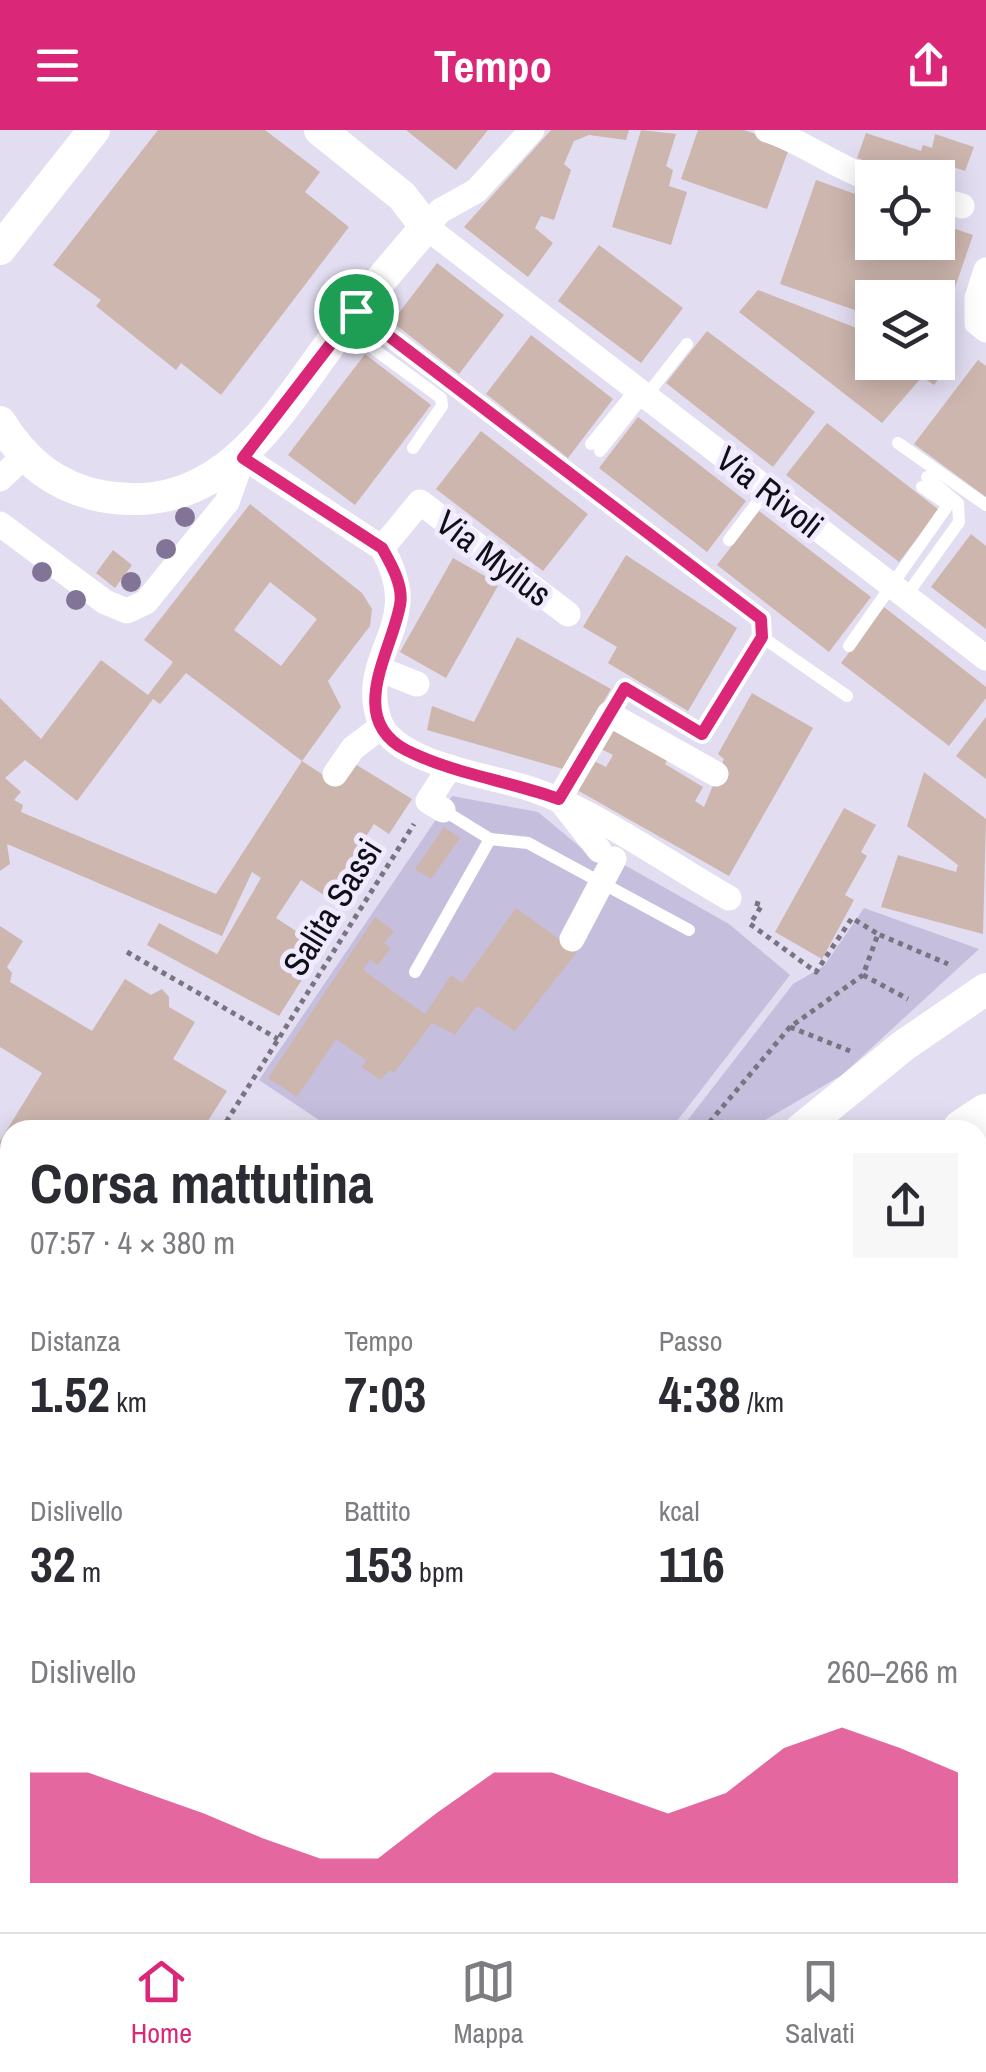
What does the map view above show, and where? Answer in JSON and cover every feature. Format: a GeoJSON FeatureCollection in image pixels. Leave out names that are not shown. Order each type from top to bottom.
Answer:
{"type":"FeatureCollection","features":[{"type":"Feature","properties":{"kind":"street"},"geometry":{"type":"LineString","coordinates":[[0,249],[94,130]]}},
{"type":"Feature","properties":{"kind":"street"},"geometry":{"type":"LineString","coordinates":[[320,130],[402,196],[426,227]]}},
{"type":"Feature","properties":{"kind":"street"},"geometry":{"type":"LineString","coordinates":[[0,524],[105,602],[127,612],[146,602],[227,502],[243,458],[349,319],[440,211],[476,192],[532,130]]}},
{"type":"Feature","properties":{"kind":"street"},"geometry":{"type":"LineString","coordinates":[[768,130],[790,137],[840,169],[855,174]]}},
{"type":"Feature","properties":{"kind":"street","name":"Via Rivoli"},"geometry":{"type":"LineString","coordinates":[[426,227],[986,658]]}},
{"type":"Feature","properties":{"kind":"street"},"geometry":{"type":"LineString","coordinates":[[981,327],[977,298],[986,270]]}},
{"type":"Feature","properties":{"kind":"street"},"geometry":{"type":"LineString","coordinates":[[0,422],[8,461],[81,492],[140,500],[196,486],[243,458]]}},
{"type":"Feature","properties":{"kind":"street","name":"Via Mylius"},"geometry":{"type":"LineString","coordinates":[[243,458],[382,548],[394,569],[401,602],[374,680],[382,727]]}},
{"type":"Feature","properties":{"kind":"street","name":"Via Mylius"},"geometry":{"type":"LineString","coordinates":[[382,548],[420,502],[568,614]]}},
{"type":"Feature","properties":{"kind":"street"},"geometry":{"type":"LineString","coordinates":[[378,669],[418,684]]}},
{"type":"Feature","properties":{"kind":"street"},"geometry":{"type":"LineString","coordinates":[[559,799],[610,714],[716,774]]}},
{"type":"Feature","properties":{"kind":"street"},"geometry":{"type":"LineString","coordinates":[[335,774],[353,748],[382,727],[402,748],[450,767],[559,799],[729,898]]}},
{"type":"Feature","properties":{"kind":"street"},"geometry":{"type":"LineString","coordinates":[[436,805],[450,767]]}},
{"type":"Feature","properties":{"kind":"street"},"geometry":{"type":"LineString","coordinates":[[559,799],[607,855],[602,883],[572,940]]}},
{"type":"Feature","properties":{"kind":"street"},"geometry":{"type":"LineString","coordinates":[[812,1120],[903,1046],[986,989]]}},
{"type":"Feature","properties":{"kind":"lane"},"geometry":{"type":"LineString","coordinates":[[349,319],[441,398],[442,406],[413,448]]}},
{"type":"Feature","properties":{"kind":"lane"},"geometry":{"type":"LineString","coordinates":[[349,319],[761,619],[762,637],[702,734],[625,688],[610,714]]}},
{"type":"Feature","properties":{"kind":"lane"},"geometry":{"type":"LineString","coordinates":[[596,448],[687,344]]}},
{"type":"Feature","properties":{"kind":"lane"},"geometry":{"type":"LineString","coordinates":[[898,443],[986,505]]}},
{"type":"Feature","properties":{"kind":"lane"},"geometry":{"type":"LineString","coordinates":[[847,643],[896,589],[948,505],[925,482]]}},
{"type":"Feature","properties":{"kind":"lane"},"geometry":{"type":"LineString","coordinates":[[729,540],[768,490]]}},
{"type":"Feature","properties":{"kind":"lane"},"geometry":{"type":"LineString","coordinates":[[762,637],[847,696]]}},
{"type":"Feature","properties":{"kind":"lane"},"geometry":{"type":"LineString","coordinates":[[436,805],[490,840],[528,843],[689,930]]}},
{"type":"Feature","properties":{"kind":"lane"},"geometry":{"type":"LineString","coordinates":[[415,972],[490,840]]}},
{"type":"Feature","properties":{"kind":"path","name":"Salita Sassi"},"geometry":{"type":"LineString","coordinates":[[227,1120],[436,805]]}},
{"type":"Feature","properties":{"kind":"path"},"geometry":{"type":"LineString","coordinates":[[729,898],[746,921],[756,902],[762,905],[750,924],[816,972],[852,918],[878,934],[948,964]]}},
{"type":"Feature","properties":{"kind":"path"},"geometry":{"type":"LineString","coordinates":[[711,1120],[790,1027],[864,975],[878,934]]}},
{"type":"Feature","properties":{"kind":"path"},"geometry":{"type":"LineString","coordinates":[[126,952],[278,1039]]}},
{"type":"Feature","properties":{"kind":"path"},"geometry":{"type":"LineString","coordinates":[[864,975],[908,999]]}},
{"type":"Feature","properties":{"kind":"path"},"geometry":{"type":"LineString","coordinates":[[790,1027],[850,1051]]}},
{"type":"Feature","properties":{"kind":"shaded area"},"geometry":{"type":"Polygon","coordinates":[[[452,796],[538,812],[597,861],[614,859],[729,924],[790,975],[678,1120],[319,1120],[259,1080],[452,796]]]}},
{"type":"Feature","properties":{"kind":"shaded area"},"geometry":{"type":"Polygon","coordinates":[[[864,908],[979,949],[842,1075],[765,1120],[688,1120],[793,984],[824,966],[864,908]]]}},
{"type":"Feature","properties":{"kind":"building"},"geometry":{"type":"Polygon","coordinates":[[[158,130],[265,130],[320,172],[305,192],[349,227],[221,395],[181,363],[176,370],[96,306],[101,300],[53,265],[158,130]]]}},
{"type":"Feature","properties":{"kind":"building"},"geometry":{"type":"Polygon","coordinates":[[[406,130],[488,130],[456,170],[406,130]]]}},
{"type":"Feature","properties":{"kind":"building"},"geometry":{"type":"Polygon","coordinates":[[[551,130],[629,130],[626,140],[589,135],[574,141],[564,164],[571,170],[554,220],[541,216],[535,228],[553,243],[528,277],[464,227],[551,130]]]}},
{"type":"Feature","properties":{"kind":"building"},"geometry":{"type":"Polygon","coordinates":[[[641,130],[676,134],[666,166],[673,170],[669,186],[687,192],[671,245],[612,227],[641,130]]]}},
{"type":"Feature","properties":{"kind":"building"},"geometry":{"type":"Polygon","coordinates":[[[698,130],[744,130],[790,146],[767,209],[681,179],[698,130]]]}},
{"type":"Feature","properties":{"kind":"building"},"geometry":{"type":"Polygon","coordinates":[[[866,133],[921,151],[923,145],[932,148],[935,134],[974,147],[965,171],[955,167],[955,160],[857,158],[866,133]]]}},
{"type":"Feature","properties":{"kind":"building"},"geometry":{"type":"Polygon","coordinates":[[[816,180],[855,194],[855,260],[955,260],[955,229],[973,235],[955,287],[955,280],[855,280],[855,310],[780,284],[816,180]]]}},
{"type":"Feature","properties":{"kind":"building"},"geometry":{"type":"Polygon","coordinates":[[[599,245],[683,308],[641,363],[558,301],[599,245]]]}},
{"type":"Feature","properties":{"kind":"building"},"geometry":{"type":"Polygon","coordinates":[[[437,263],[504,315],[459,374],[392,322],[437,263]]]}},
{"type":"Feature","properties":{"kind":"building"},"geometry":{"type":"Polygon","coordinates":[[[758,290],[855,327],[855,380],[919,380],[882,423],[739,312],[758,290]]]}},
{"type":"Feature","properties":{"kind":"building"},"geometry":{"type":"Polygon","coordinates":[[[707,331],[815,412],[773,467],[666,383],[707,331]]]}},
{"type":"Feature","properties":{"kind":"building"},"geometry":{"type":"Polygon","coordinates":[[[531,335],[613,399],[568,458],[486,394],[531,335]]]}},
{"type":"Feature","properties":{"kind":"building"},"geometry":{"type":"Polygon","coordinates":[[[365,354],[431,405],[355,505],[288,455],[365,354]]]}},
{"type":"Feature","properties":{"kind":"building"},"geometry":{"type":"Polygon","coordinates":[[[978,360],[986,366],[986,497],[914,444],[978,360]]]}},
{"type":"Feature","properties":{"kind":"building"},"geometry":{"type":"Polygon","coordinates":[[[638,417],[746,501],[707,552],[599,468],[638,417]]]}},
{"type":"Feature","properties":{"kind":"building"},"geometry":{"type":"Polygon","coordinates":[[[827,423],[939,510],[899,562],[786,475],[827,423]]]}},
{"type":"Feature","properties":{"kind":"building"},"geometry":{"type":"Polygon","coordinates":[[[481,431],[588,514],[543,571],[436,489],[481,431]]]}},
{"type":"Feature","properties":{"kind":"building"},"geometry":{"type":"Polygon","coordinates":[[[250,504],[362,593],[372,609],[370,626],[328,681],[341,707],[302,761],[340,786],[355,764],[412,799],[389,834],[374,824],[327,897],[301,880],[276,918],[322,948],[279,1016],[147,945],[159,923],[217,954],[261,878],[252,872],[222,936],[7,844],[10,864],[0,871],[0,698],[41,739],[101,660],[148,695],[173,662],[144,640],[250,504]],[[270,582],[234,630],[281,666],[317,619],[270,582]],[[186,673],[160,704],[153,699],[77,801],[25,760],[5,778],[21,792],[14,800],[23,805],[21,812],[216,894],[302,761],[186,673]]]}},
{"type":"Feature","properties":{"kind":"building"},"geometry":{"type":"Polygon","coordinates":[[[759,511],[871,597],[829,652],[717,565],[759,511]]]}},
{"type":"Feature","properties":{"kind":"building"},"geometry":{"type":"Polygon","coordinates":[[[971,534],[986,546],[986,629],[931,587],[971,534]]]}},
{"type":"Feature","properties":{"kind":"building"},"geometry":{"type":"Polygon","coordinates":[[[113,550],[132,565],[115,588],[96,573],[113,550]]]}},
{"type":"Feature","properties":{"kind":"building"},"geometry":{"type":"Polygon","coordinates":[[[626,555],[737,628],[688,711],[608,663],[617,647],[583,627],[626,555]]]}},
{"type":"Feature","properties":{"kind":"building"},"geometry":{"type":"Polygon","coordinates":[[[453,558],[499,584],[446,678],[400,652],[453,558]]]}},
{"type":"Feature","properties":{"kind":"building"},"geometry":{"type":"Polygon","coordinates":[[[884,607],[986,687],[986,698],[949,746],[841,663],[884,607]]]}},
{"type":"Feature","properties":{"kind":"building"},"geometry":{"type":"Polygon","coordinates":[[[517,637],[611,689],[563,769],[427,730],[432,706],[474,722],[517,637]]]}},
{"type":"Feature","properties":{"kind":"building"},"geometry":{"type":"Polygon","coordinates":[[[752,693],[813,728],[729,876],[577,790],[594,761],[606,767],[613,755],[601,749],[613,728],[668,759],[665,764],[703,787],[695,801],[704,807],[724,759],[718,754],[752,693]]]}},
{"type":"Feature","properties":{"kind":"building"},"geometry":{"type":"Polygon","coordinates":[[[986,717],[986,779],[956,756],[986,717]]]}},
{"type":"Feature","properties":{"kind":"building"},"geometry":{"type":"Polygon","coordinates":[[[924,772],[986,819],[983,934],[881,907],[898,855],[956,872],[958,865],[907,826],[924,772]]]}},
{"type":"Feature","properties":{"kind":"building"},"geometry":{"type":"Polygon","coordinates":[[[844,808],[876,825],[861,852],[867,856],[845,895],[854,900],[822,959],[775,932],[844,808]]]}},
{"type":"Feature","properties":{"kind":"building"},"geometry":{"type":"Polygon","coordinates":[[[444,827],[460,838],[431,879],[415,869],[444,827]]]}},
{"type":"Feature","properties":{"kind":"building"},"geometry":{"type":"Polygon","coordinates":[[[516,908],[577,952],[515,1031],[477,1006],[455,1035],[432,1023],[394,1073],[389,1070],[381,1080],[362,1067],[366,1060],[336,1039],[297,1097],[268,1078],[375,917],[394,931],[384,943],[391,948],[378,965],[370,960],[363,970],[425,1014],[451,975],[462,983],[516,908]]]}},
{"type":"Feature","properties":{"kind":"building"},"geometry":{"type":"Polygon","coordinates":[[[0,926],[23,941],[7,967],[12,973],[10,982],[92,1031],[125,979],[151,995],[162,989],[169,997],[169,1007],[195,1022],[173,1059],[227,1091],[208,1120],[13,1120],[42,1073],[0,1047],[0,926]]]}},
{"type":"Feature","properties":{"kind":"route"},"geometry":{"type":"LineString","coordinates":[[356,311],[761,619],[762,637],[702,734],[625,688],[559,799],[450,767],[402,748],[382,727],[374,680],[401,602],[394,569],[382,548],[243,458],[356,311]]}}]}
